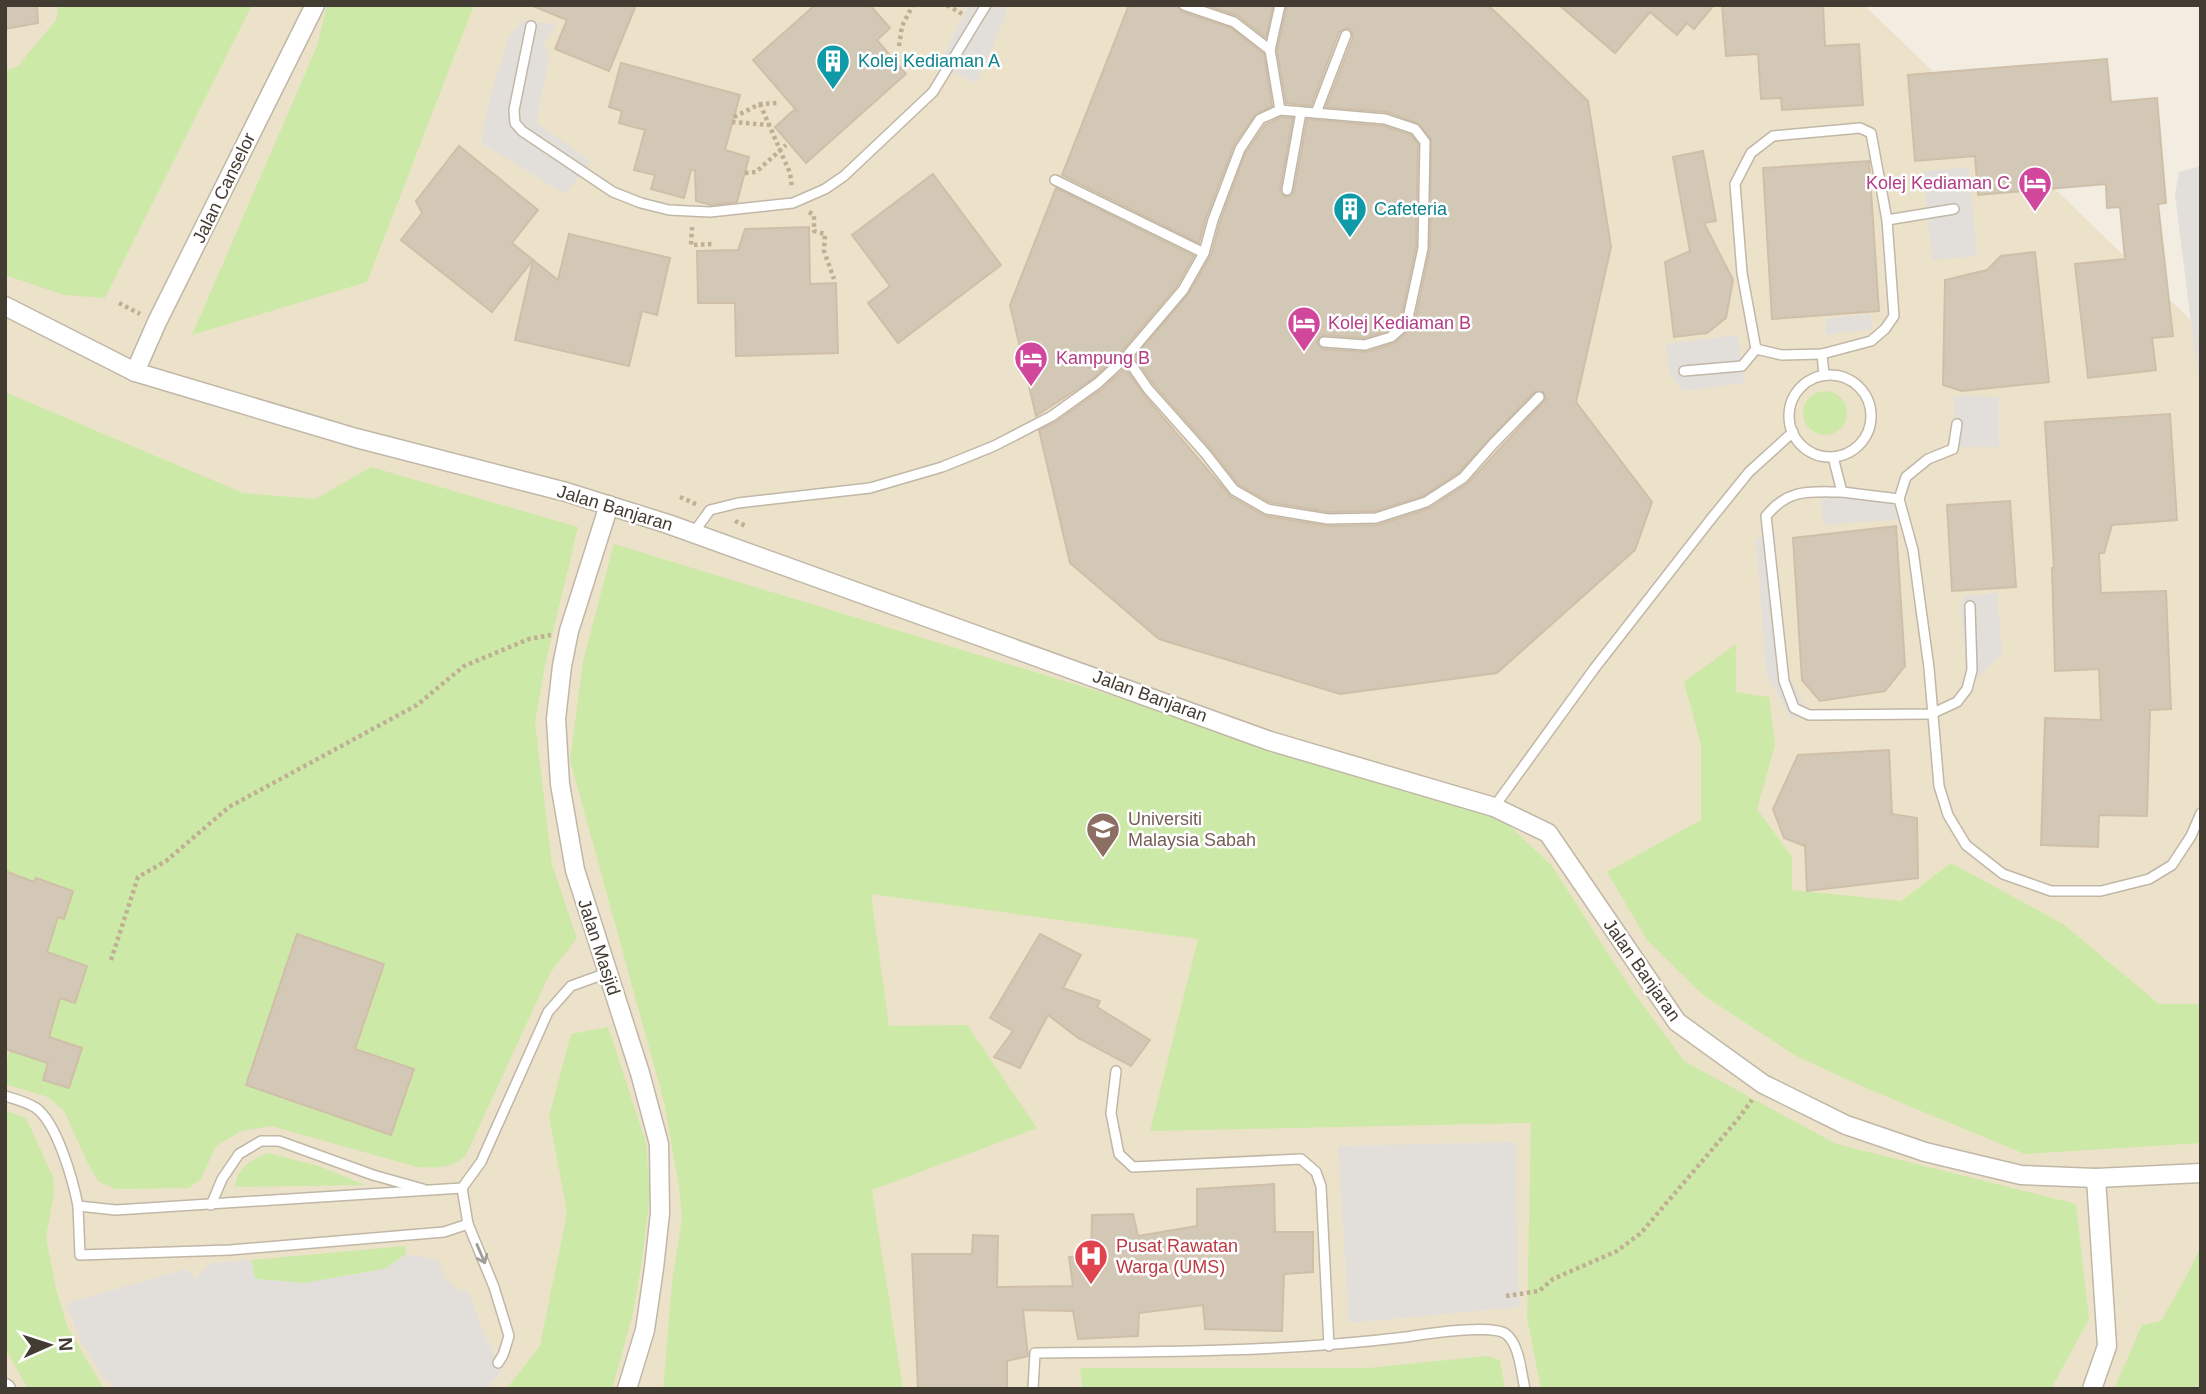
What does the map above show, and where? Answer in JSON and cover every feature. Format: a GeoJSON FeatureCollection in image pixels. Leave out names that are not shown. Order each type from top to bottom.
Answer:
{"type":"FeatureCollection","features":[{"type":"Feature","properties":{"kind":"street","name":"Jalan Canselor"},"geometry":{"type":"LineString","coordinates":[[135,372],[163,310],[315,5]]}},
{"type":"Feature","properties":{"kind":"street","name":"Jalan Banjaran"},"geometry":{"type":"LineString","coordinates":[[5,306],[135,372],[356,438],[566,492],[694,532],[1270,741],[1494,807],[1548,834],[1677,1023],[1763,1084],[1846,1125],[1926,1152],[2021,1175],[2096,1178],[2201,1172]]}},
{"type":"Feature","properties":{"kind":"street","name":"Jalan Masjid"},"geometry":{"type":"LineString","coordinates":[[609,505],[569,631],[556,719],[560,783],[575,870],[640,1073],[659,1144],[660,1213],[654,1268],[645,1330],[627,1389]]}},
{"type":"Feature","properties":{"kind":"street"},"geometry":{"type":"LineString","coordinates":[[2092,1389],[2107,1346],[2096,1178]]}},
{"type":"Feature","properties":{"kind":"lane"},"geometry":{"type":"LineString","coordinates":[[531,26],[514,110],[515,123],[522,131],[612,192],[669,210],[710,212],[793,202],[825,189],[844,176],[933,92],[986,5]]}},
{"type":"Feature","properties":{"kind":"lane"},"geometry":{"type":"LineString","coordinates":[[1184,5],[1234,22],[1270,50]]}},
{"type":"Feature","properties":{"kind":"lane"},"geometry":{"type":"LineString","coordinates":[[1280,5],[1270,50],[1280,110]]}},
{"type":"Feature","properties":{"kind":"lane"},"geometry":{"type":"LineString","coordinates":[[1316,113],[1346,35]]}},
{"type":"Feature","properties":{"kind":"lane"},"geometry":{"type":"LineString","coordinates":[[694,532],[710,510],[738,503],[870,488],[942,467],[994,446],[1052,416],[1098,383],[1126,356],[1183,290],[1204,253],[1213,220],[1240,149],[1260,119],[1280,110],[1385,119],[1415,130],[1425,142],[1423,248],[1407,323],[1391,337],[1365,345],[1324,342]]}},
{"type":"Feature","properties":{"kind":"lane"},"geometry":{"type":"LineString","coordinates":[[1287,190],[1301,111]]}},
{"type":"Feature","properties":{"kind":"lane"},"geometry":{"type":"LineString","coordinates":[[1684,371],[1742,366],[1756,349],[1742,273],[1735,184],[1751,153],[1773,136],[1860,128],[1871,133],[1887,220],[1894,316],[1885,329],[1871,341],[1822,354],[1782,355],[1756,349]]}},
{"type":"Feature","properties":{"kind":"lane"},"geometry":{"type":"LineString","coordinates":[[1055,180],[1204,253]]}},
{"type":"Feature","properties":{"kind":"lane"},"geometry":{"type":"LineString","coordinates":[[1887,220],[1954,209]]}},
{"type":"Feature","properties":{"kind":"lane"},"geometry":{"type":"LineString","coordinates":[[1822,354],[1824,375]]}},
{"type":"Feature","properties":{"kind":"lane"},"geometry":{"type":"LineString","coordinates":[[1126,356],[1148,388],[1234,490],[1268,509],[1328,519],[1376,518],[1426,502],[1463,478],[1539,397]]}},
{"type":"Feature","properties":{"kind":"lane"},"geometry":{"type":"LineString","coordinates":[[1824,375],[1837,375],[1850,379],[1868,398],[1871,425],[1866,437],[1857,447],[1845,454],[1832,457],[1813,453],[1798,441],[1793,432],[1790,411],[1797,391],[1804,383],[1824,375]]}},
{"type":"Feature","properties":{"kind":"lane"},"geometry":{"type":"LineString","coordinates":[[1957,424],[1953,449],[1928,459],[1906,477],[1899,499],[1913,550],[1929,668],[1939,786],[1948,815],[1966,845],[2003,874],[2051,891],[2101,891],[2149,879],[2172,865],[2192,836],[2201,813]]}},
{"type":"Feature","properties":{"kind":"lane"},"geometry":{"type":"LineString","coordinates":[[1494,807],[1594,669],[1711,519],[1749,472],[1793,432]]}},
{"type":"Feature","properties":{"kind":"lane"},"geometry":{"type":"LineString","coordinates":[[1832,457],[1842,492]]}},
{"type":"Feature","properties":{"kind":"lane"},"geometry":{"type":"LineString","coordinates":[[1899,499],[1842,492],[1804,492],[1778,501],[1766,516],[1780,651],[1787,690],[1794,708],[1810,715],[1931,714],[1956,702],[1967,689],[1972,670],[1970,606]]}},
{"type":"Feature","properties":{"kind":"lane"},"geometry":{"type":"LineString","coordinates":[[498,1363],[509,1336],[494,1287],[468,1224],[462,1188],[481,1162],[548,1012],[571,986],[607,973]]}},
{"type":"Feature","properties":{"kind":"lane"},"geometry":{"type":"LineString","coordinates":[[1116,1071],[1111,1113],[1119,1154],[1133,1167],[1301,1159],[1316,1172],[1321,1186],[1329,1346]]}},
{"type":"Feature","properties":{"kind":"lane"},"geometry":{"type":"LineString","coordinates":[[5,1096],[34,1106],[48,1118],[73,1179],[78,1206],[80,1255],[257,1248],[444,1232],[468,1224]]}},
{"type":"Feature","properties":{"kind":"lane"},"geometry":{"type":"LineString","coordinates":[[211,1205],[222,1179],[239,1154],[261,1141],[279,1141],[373,1175],[431,1192]]}},
{"type":"Feature","properties":{"kind":"lane"},"geometry":{"type":"LineString","coordinates":[[78,1206],[116,1210],[462,1188]]}},
{"type":"Feature","properties":{"kind":"lane"},"geometry":{"type":"LineString","coordinates":[[1033,1389],[1034,1353],[1329,1346],[1440,1332],[1491,1329],[1506,1334],[1516,1350],[1525,1389]]}},
{"type":"Feature","properties":{"kind":"path"},"geometry":{"type":"LineString","coordinates":[[899,46],[902,26],[913,5]]}},
{"type":"Feature","properties":{"kind":"path"},"geometry":{"type":"LineString","coordinates":[[770,125],[733,120],[760,104],[776,103]]}},
{"type":"Feature","properties":{"kind":"path"},"geometry":{"type":"LineString","coordinates":[[760,104],[790,173],[793,202],[814,215],[814,232],[825,234],[824,251],[834,279]]}},
{"type":"Feature","properties":{"kind":"path"},"geometry":{"type":"LineString","coordinates":[[745,173],[756,172],[786,145]]}},
{"type":"Feature","properties":{"kind":"path"},"geometry":{"type":"LineString","coordinates":[[692,212],[691,245],[714,244]]}},
{"type":"Feature","properties":{"kind":"path"},"geometry":{"type":"LineString","coordinates":[[111,960],[138,877],[166,861],[229,807],[417,705],[464,666],[529,639],[569,631]]}},
{"type":"Feature","properties":{"kind":"path"},"geometry":{"type":"LineString","coordinates":[[1506,1296],[1539,1291],[1553,1279],[1617,1251],[1641,1233],[1738,1119],[1763,1084]]}},
{"type":"Feature","properties":{"kind":"shaded area","name":"Universiti Malaysia Sabah"},"geometry":{"type":"Polygon","coordinates":[[[5,5],[1864,5],[2201,330],[2201,1389],[5,1389],[5,5]]]}},
{"type":"Feature","properties":{"kind":"shaded area"},"geometry":{"type":"Polygon","coordinates":[[[969,5],[994,5],[1008,9],[977,83],[938,66],[969,5]]]}},
{"type":"Feature","properties":{"kind":"shaded area"},"geometry":{"type":"Polygon","coordinates":[[[523,21],[556,24],[544,43],[549,57],[536,123],[591,161],[565,194],[481,143],[488,104],[509,37],[523,21]]]}},
{"type":"Feature","properties":{"kind":"shaded area"},"geometry":{"type":"Polygon","coordinates":[[[2201,166],[2201,382],[2196,362],[2175,195],[2179,172],[2201,166]]]}},
{"type":"Feature","properties":{"kind":"shaded area"},"geometry":{"type":"Polygon","coordinates":[[[1969,167],[1977,256],[1932,260],[1923,171],[1969,167]]]}},
{"type":"Feature","properties":{"kind":"shaded area"},"geometry":{"type":"Polygon","coordinates":[[[1870,314],[1872,329],[1826,335],[1825,319],[1870,314]]]}},
{"type":"Feature","properties":{"kind":"shaded area"},"geometry":{"type":"Polygon","coordinates":[[[1738,335],[1744,383],[1683,391],[1670,375],[1666,344],[1738,335]]]}},
{"type":"Feature","properties":{"kind":"shaded area"},"geometry":{"type":"Polygon","coordinates":[[[1954,396],[1999,397],[1999,447],[1961,447],[1954,441],[1954,396]]]}},
{"type":"Feature","properties":{"kind":"shaded area"},"geometry":{"type":"Polygon","coordinates":[[[1898,492],[1900,519],[1823,525],[1821,498],[1898,492]]]}},
{"type":"Feature","properties":{"kind":"shaded area"},"geometry":{"type":"Polygon","coordinates":[[[1775,531],[1778,656],[1808,711],[1791,719],[1766,673],[1756,539],[1775,531]]]}},
{"type":"Feature","properties":{"kind":"shaded area"},"geometry":{"type":"Polygon","coordinates":[[[1997,593],[2002,653],[1974,681],[1968,674],[1960,607],[1965,596],[1997,593]]]}},
{"type":"Feature","properties":{"kind":"shaded area"},"geometry":{"type":"Polygon","coordinates":[[[1515,1142],[1519,1307],[1349,1323],[1338,1146],[1515,1142]]]}},
{"type":"Feature","properties":{"kind":"shaded area"},"geometry":{"type":"Polygon","coordinates":[[[406,1254],[438,1260],[445,1278],[457,1289],[469,1292],[482,1329],[502,1371],[486,1389],[118,1389],[105,1379],[79,1338],[67,1303],[186,1269],[196,1279],[211,1263],[251,1260],[255,1279],[305,1283],[385,1269],[406,1254]]]}},
{"type":"Feature","properties":{"kind":"green space"},"geometry":{"type":"Polygon","coordinates":[[[58,5],[252,5],[105,298],[64,295],[5,275],[5,71],[18,66],[56,20],[58,5]]]}},
{"type":"Feature","properties":{"kind":"green space"},"geometry":{"type":"Polygon","coordinates":[[[327,5],[474,5],[367,282],[192,335],[317,46],[327,5]]]}},
{"type":"Feature","properties":{"kind":"green space"},"geometry":{"type":"Polygon","coordinates":[[[1825,391],[1834,392],[1841,397],[1846,404],[1846,422],[1841,429],[1834,434],[1825,435],[1816,434],[1809,429],[1804,422],[1803,413],[1804,404],[1809,397],[1816,392],[1825,391]]]}},
{"type":"Feature","properties":{"kind":"green space"},"geometry":{"type":"Polygon","coordinates":[[[5,392],[243,493],[315,499],[371,467],[578,527],[546,661],[535,722],[552,865],[577,938],[550,973],[466,1155],[461,1160],[450,1165],[417,1167],[271,1126],[241,1131],[216,1146],[201,1179],[189,1188],[115,1189],[98,1181],[64,1111],[48,1097],[5,1084],[5,1068],[10,1050],[53,1047],[43,1080],[69,1088],[81,1048],[23,1028],[60,998],[75,1003],[87,966],[47,952],[52,915],[64,919],[73,891],[36,878],[34,882],[5,871],[5,392]]]}},
{"type":"Feature","properties":{"kind":"green space"},"geometry":{"type":"Polygon","coordinates":[[[614,544],[1495,812],[1552,866],[1627,983],[1684,1061],[1836,1144],[2076,1204],[2089,1319],[2051,1389],[1541,1389],[1527,1318],[1531,1123],[1150,1131],[1198,939],[871,894],[889,1026],[967,1025],[1037,1128],[872,1190],[903,1389],[663,1389],[672,1282],[682,1218],[679,1187],[664,1102],[570,760],[583,661],[614,544]]]}},
{"type":"Feature","properties":{"kind":"green space"},"geometry":{"type":"Polygon","coordinates":[[[1736,644],[1736,692],[1769,697],[1775,745],[1757,809],[1792,857],[1792,890],[1901,901],[1951,863],[2063,924],[2159,1004],[2201,1004],[2201,1143],[2025,1154],[1796,1056],[1703,995],[1647,940],[1607,872],[1701,820],[1701,745],[1684,682],[1736,644]]]}},
{"type":"Feature","properties":{"kind":"green space"},"geometry":{"type":"Polygon","coordinates":[[[608,1027],[646,1143],[650,1193],[633,1313],[612,1389],[506,1389],[540,1346],[567,1213],[549,1116],[571,1034],[608,1027]]]}},
{"type":"Feature","properties":{"kind":"green space"},"geometry":{"type":"Polygon","coordinates":[[[5,1110],[26,1118],[53,1177],[54,1192],[46,1237],[56,1289],[68,1328],[104,1389],[28,1389],[5,1348],[5,1110]]]}},
{"type":"Feature","properties":{"kind":"green space"},"geometry":{"type":"Polygon","coordinates":[[[268,1153],[319,1166],[365,1185],[235,1187],[242,1169],[268,1153]]]}},
{"type":"Feature","properties":{"kind":"green space"},"geometry":{"type":"Polygon","coordinates":[[[2201,1245],[2201,1389],[2114,1389],[2142,1325],[2161,1321],[2201,1245]]]}},
{"type":"Feature","properties":{"kind":"green space"},"geometry":{"type":"Polygon","coordinates":[[[405,1246],[406,1254],[385,1269],[305,1283],[255,1279],[251,1260],[405,1246]]]}},
{"type":"Feature","properties":{"kind":"green space"},"geometry":{"type":"Polygon","coordinates":[[[1487,1356],[1500,1360],[1505,1389],[1082,1389],[1080,1368],[1368,1368],[1487,1356]]]}},
{"type":"Feature","properties":{"kind":"building"},"geometry":{"type":"Polygon","coordinates":[[[5,5],[37,5],[38,23],[5,29],[5,5]]]}},
{"type":"Feature","properties":{"kind":"building"},"geometry":{"type":"Polygon","coordinates":[[[636,5],[609,71],[555,49],[567,20],[533,6],[636,5]]]}},
{"type":"Feature","properties":{"kind":"building","name":"Kolej Kediaman A"},"geometry":{"type":"Polygon","coordinates":[[[815,5],[870,5],[890,28],[877,40],[906,74],[806,163],[775,127],[794,110],[797,111],[753,60],[815,5]]]}},
{"type":"Feature","properties":{"kind":"building"},"geometry":{"type":"Polygon","coordinates":[[[1129,5],[1177,5],[1182,12],[1231,28],[1264,54],[1272,106],[1255,115],[1234,145],[1199,243],[1062,175],[1129,5]]]}},
{"type":"Feature","properties":{"kind":"building"},"geometry":{"type":"Polygon","coordinates":[[[1206,5],[1273,5],[1266,38],[1238,16],[1206,5]]]}},
{"type":"Feature","properties":{"kind":"building","name":"Kolej Kediaman B"},"geometry":{"type":"Polygon","coordinates":[[[1287,5],[1488,5],[1588,101],[1611,247],[1576,402],[1652,502],[1635,550],[1497,673],[1340,694],[1159,639],[1070,563],[1039,430],[1056,422],[1102,389],[1125,368],[1143,394],[1230,496],[1265,516],[1328,526],[1378,525],[1430,508],[1468,483],[1546,399],[1543,392],[1534,392],[1458,473],[1423,496],[1375,511],[1328,512],[1269,502],[1239,485],[1154,385],[1135,357],[1189,293],[1211,255],[1246,152],[1265,125],[1281,117],[1293,118],[1280,189],[1285,197],[1294,191],[1307,119],[1384,126],[1411,135],[1418,144],[1416,247],[1401,319],[1388,331],[1364,338],[1324,335],[1317,342],[1323,349],[1367,352],[1395,343],[1414,325],[1430,248],[1431,139],[1418,123],[1387,112],[1326,107],[1353,38],[1352,31],[1348,28],[1339,32],[1311,106],[1286,103],[1277,50],[1287,5]]]}},
{"type":"Feature","properties":{"kind":"building"},"geometry":{"type":"Polygon","coordinates":[[[1559,5],[1714,5],[1694,29],[1687,23],[1677,35],[1650,12],[1615,53],[1559,5]]]}},
{"type":"Feature","properties":{"kind":"building"},"geometry":{"type":"Polygon","coordinates":[[[1722,5],[1823,5],[1825,46],[1859,44],[1863,105],[1782,110],[1781,98],[1761,99],[1758,54],[1726,56],[1722,5]]]}},
{"type":"Feature","properties":{"kind":"building"},"geometry":{"type":"Polygon","coordinates":[[[2107,59],[2111,102],[2157,98],[2166,203],[2158,204],[2173,336],[2152,338],[2156,370],[2088,378],[2075,264],[2125,259],[2120,207],[2107,208],[2106,184],[1978,195],[1975,156],[1915,161],[1908,75],[2107,59]]]}},
{"type":"Feature","properties":{"kind":"building"},"geometry":{"type":"Polygon","coordinates":[[[621,63],[740,95],[725,150],[749,157],[737,202],[711,205],[696,201],[695,170],[691,170],[684,198],[651,189],[655,175],[634,170],[645,130],[619,123],[622,111],[609,107],[621,63]]]}},
{"type":"Feature","properties":{"kind":"building"},"geometry":{"type":"Polygon","coordinates":[[[459,146],[538,210],[512,243],[533,260],[492,312],[401,240],[422,213],[416,201],[459,146]]]}},
{"type":"Feature","properties":{"kind":"building"},"geometry":{"type":"Polygon","coordinates":[[[1703,151],[1716,221],[1704,223],[1733,280],[1726,318],[1707,333],[1674,337],[1665,262],[1690,251],[1673,157],[1703,151]]]}},
{"type":"Feature","properties":{"kind":"building"},"geometry":{"type":"Polygon","coordinates":[[[1869,161],[1879,311],[1772,319],[1763,168],[1869,161]]]}},
{"type":"Feature","properties":{"kind":"building"},"geometry":{"type":"Polygon","coordinates":[[[933,174],[1001,265],[898,343],[868,303],[890,286],[852,235],[933,174]]]}},
{"type":"Feature","properties":{"kind":"building"},"geometry":{"type":"Polygon","coordinates":[[[1056,188],[1194,256],[1177,286],[1121,352],[1094,378],[1036,416],[1010,305],[1056,188]]]}},
{"type":"Feature","properties":{"kind":"building"},"geometry":{"type":"Polygon","coordinates":[[[809,227],[810,284],[836,283],[838,353],[736,356],[735,303],[698,303],[697,251],[738,250],[745,229],[809,227]]]}},
{"type":"Feature","properties":{"kind":"building"},"geometry":{"type":"Polygon","coordinates":[[[569,234],[670,258],[657,315],[642,311],[629,366],[515,340],[533,260],[558,280],[569,234]]]}},
{"type":"Feature","properties":{"kind":"building"},"geometry":{"type":"Polygon","coordinates":[[[2035,252],[2049,382],[1962,391],[1943,385],[1945,280],[1987,270],[2001,256],[2035,252]]]}},
{"type":"Feature","properties":{"kind":"building"},"geometry":{"type":"Polygon","coordinates":[[[2170,414],[2177,520],[2112,525],[2104,553],[2099,553],[2101,593],[2166,591],[2171,709],[2150,710],[2147,816],[2099,815],[2098,847],[2041,845],[2045,718],[2101,720],[2099,669],[2055,671],[2054,568],[2045,422],[2170,414]]]}},
{"type":"Feature","properties":{"kind":"building"},"geometry":{"type":"Polygon","coordinates":[[[2010,501],[2016,587],[1952,591],[1947,505],[2010,501]]]}},
{"type":"Feature","properties":{"kind":"building"},"geometry":{"type":"Polygon","coordinates":[[[1896,526],[1905,666],[1885,691],[1820,701],[1802,680],[1793,538],[1896,526]]]}},
{"type":"Feature","properties":{"kind":"building"},"geometry":{"type":"Polygon","coordinates":[[[1889,750],[1892,814],[1917,818],[1918,878],[1807,891],[1805,846],[1784,838],[1773,809],[1798,755],[1889,750]]]}},
{"type":"Feature","properties":{"kind":"building"},"geometry":{"type":"Polygon","coordinates":[[[5,871],[34,882],[36,878],[73,891],[64,919],[58,917],[47,952],[87,966],[75,1003],[60,998],[49,1037],[82,1048],[69,1088],[43,1080],[48,1063],[5,1049],[5,871]]]}},
{"type":"Feature","properties":{"kind":"building"},"geometry":{"type":"Polygon","coordinates":[[[297,934],[384,964],[355,1049],[414,1069],[391,1135],[246,1085],[297,934]]]}},
{"type":"Feature","properties":{"kind":"building"},"geometry":{"type":"Polygon","coordinates":[[[1040,934],[1081,955],[1063,988],[1100,1001],[1097,1007],[1150,1040],[1131,1066],[1078,1038],[1048,1015],[1020,1068],[994,1057],[1013,1031],[990,1018],[1040,934]]]}},
{"type":"Feature","properties":{"kind":"building","name":"Pusat Rawatan Warga (UMS)"},"geometry":{"type":"Polygon","coordinates":[[[1274,1184],[1275,1232],[1313,1232],[1313,1272],[1284,1274],[1282,1331],[1205,1329],[1203,1305],[1139,1313],[1138,1336],[1078,1339],[1073,1311],[1023,1310],[1028,1356],[1007,1361],[1007,1389],[918,1389],[912,1254],[972,1254],[973,1235],[998,1236],[997,1287],[1073,1286],[1069,1257],[1091,1256],[1092,1215],[1133,1214],[1138,1236],[1197,1226],[1197,1189],[1274,1184]]]}},
{"type":"Feature","properties":{"kind":"place","name":"Kolej Kediaman A"},"geometry":{"type":"Point","coordinates":[833,91]}},
{"type":"Feature","properties":{"kind":"place","name":"Kolej Kediaman C"},"geometry":{"type":"Point","coordinates":[2035,213]}},
{"type":"Feature","properties":{"kind":"place","name":"Cafeteria"},"geometry":{"type":"Point","coordinates":[1350,239]}},
{"type":"Feature","properties":{"kind":"place","name":"Kolej Kediaman B"},"geometry":{"type":"Point","coordinates":[1304,353]}},
{"type":"Feature","properties":{"kind":"place","name":"Kampung B"},"geometry":{"type":"Point","coordinates":[1031,388]}},
{"type":"Feature","properties":{"kind":"place","name":"Universiti Malaysia Sabah"},"geometry":{"type":"Point","coordinates":[1103,859]}},
{"type":"Feature","properties":{"kind":"place","name":"Pusat Rawatan Warga (UMS)"},"geometry":{"type":"Point","coordinates":[1091,1286]}}]}
